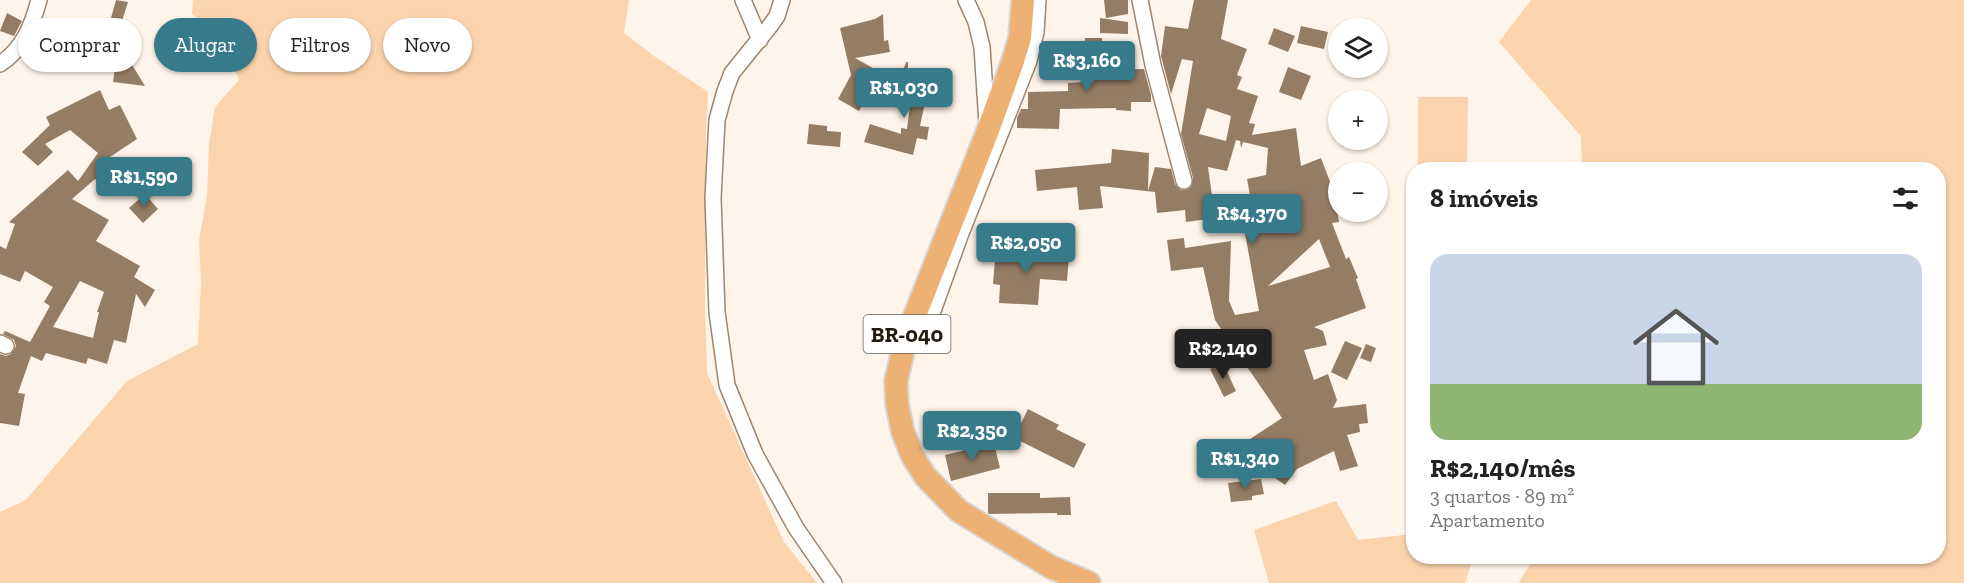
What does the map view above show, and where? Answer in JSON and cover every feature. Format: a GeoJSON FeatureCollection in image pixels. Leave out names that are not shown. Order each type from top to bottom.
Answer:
{"type":"FeatureCollection","features":[{"type":"Feature","properties":{"kind":"highway","name":"BR-040"},"geometry":{"type":"LineString","coordinates":[[1023,0],[1020,38],[954,234],[928,304],[906,338],[896,381],[897,404],[903,432],[912,455],[925,476],[959,511],[1051,567],[1089,583]]}},
{"type":"Feature","properties":{"kind":"street"},"geometry":{"type":"LineString","coordinates":[[0,64],[24,42],[39,0]]}},
{"type":"Feature","properties":{"kind":"street"},"geometry":{"type":"LineString","coordinates":[[743,0],[760,40]]}},
{"type":"Feature","properties":{"kind":"street"},"geometry":{"type":"LineString","coordinates":[[782,0],[777,16],[732,73],[717,120],[713,198],[717,312],[727,385],[755,454],[796,528],[834,583]]}},
{"type":"Feature","properties":{"kind":"street"},"geometry":{"type":"LineString","coordinates":[[966,0],[976,22],[982,46],[987,133]]}},
{"type":"Feature","properties":{"kind":"street"},"geometry":{"type":"LineString","coordinates":[[954,234],[1029,61],[1036,32],[1038,0]]}},
{"type":"Feature","properties":{"kind":"street"},"geometry":{"type":"LineString","coordinates":[[1140,0],[1153,65],[1184,181]]}},
{"type":"Feature","properties":{"kind":"shaded area"},"geometry":{"type":"Polygon","coordinates":[[[193,0],[629,0],[624,33],[708,92],[705,306],[707,373],[784,542],[817,583],[0,583],[0,512],[26,500],[127,381],[198,344],[201,281],[199,241],[207,196],[209,144],[215,107],[239,80],[236,72],[257,72],[257,18],[197,18],[192,14],[193,0]]]}},
{"type":"Feature","properties":{"kind":"shaded area"},"geometry":{"type":"Polygon","coordinates":[[[1531,0],[1964,0],[1964,583],[1519,583],[1530,564],[1946,564],[1946,162],[1582,162],[1581,136],[1499,42],[1531,0]]]}},
{"type":"Feature","properties":{"kind":"shaded area"},"geometry":{"type":"Polygon","coordinates":[[[1418,97],[1468,97],[1467,162],[1418,162],[1418,97]]]}},
{"type":"Feature","properties":{"kind":"shaded area"},"geometry":{"type":"Polygon","coordinates":[[[1336,501],[1358,540],[1406,535],[1406,564],[1471,564],[1465,583],[1269,583],[1254,530],[1336,501]]]}},
{"type":"Feature","properties":{"kind":"building"},"geometry":{"type":"Polygon","coordinates":[[[116,0],[128,2],[123,18],[111,18],[116,0]]]}},
{"type":"Feature","properties":{"kind":"building"},"geometry":{"type":"Polygon","coordinates":[[[1104,0],[1128,0],[1128,14],[1106,18],[1104,0]]]}},
{"type":"Feature","properties":{"kind":"building"},"geometry":{"type":"Polygon","coordinates":[[[1194,0],[1228,0],[1221,39],[1247,49],[1237,75],[1242,77],[1237,89],[1258,96],[1249,123],[1255,124],[1252,135],[1296,128],[1301,166],[1321,158],[1328,176],[1328,222],[1339,222],[1332,223],[1346,259],[1349,257],[1358,278],[1356,279],[1366,308],[1314,327],[1323,331],[1327,345],[1304,350],[1314,380],[1328,374],[1337,400],[1333,408],[1366,404],[1368,423],[1359,424],[1360,432],[1347,435],[1358,466],[1340,471],[1334,451],[1297,469],[1285,485],[1241,454],[1251,451],[1247,441],[1282,418],[1215,320],[1203,267],[1171,271],[1167,240],[1184,238],[1185,248],[1231,241],[1229,301],[1235,315],[1259,311],[1241,211],[1252,206],[1247,179],[1266,175],[1268,148],[1243,142],[1241,148],[1240,141],[1236,140],[1227,171],[1208,167],[1215,218],[1186,222],[1185,210],[1157,213],[1155,192],[1100,186],[1103,208],[1079,210],[1077,187],[1037,191],[1035,170],[1111,163],[1112,149],[1149,153],[1148,191],[1155,167],[1171,169],[1175,184],[1181,190],[1191,187],[1193,178],[1181,134],[1193,61],[1182,59],[1171,94],[1161,56],[1165,26],[1188,29],[1194,0]],[[1207,108],[1199,134],[1226,141],[1231,116],[1207,108]],[[1319,239],[1268,286],[1330,267],[1319,239]]]}},
{"type":"Feature","properties":{"kind":"building"},"geometry":{"type":"Polygon","coordinates":[[[7,13],[18,19],[18,28],[14,36],[0,31],[7,13]]]}},
{"type":"Feature","properties":{"kind":"building"},"geometry":{"type":"Polygon","coordinates":[[[883,14],[884,41],[888,40],[890,52],[855,58],[880,72],[859,111],[838,99],[851,75],[840,28],[875,19],[883,14]]]}},
{"type":"Feature","properties":{"kind":"building"},"geometry":{"type":"Polygon","coordinates":[[[1100,18],[1128,22],[1128,34],[1100,33],[1100,18]]]}},
{"type":"Feature","properties":{"kind":"building"},"geometry":{"type":"Polygon","coordinates":[[[1301,26],[1328,32],[1324,49],[1297,43],[1301,26]]]}},
{"type":"Feature","properties":{"kind":"building"},"geometry":{"type":"Polygon","coordinates":[[[1274,28],[1295,36],[1288,52],[1268,44],[1274,28]]]}},
{"type":"Feature","properties":{"kind":"building"},"geometry":{"type":"Polygon","coordinates":[[[1085,38],[1102,38],[1101,72],[1144,69],[1151,102],[1131,102],[1131,111],[1116,110],[1116,108],[1060,109],[1059,129],[1017,128],[1017,118],[1021,109],[1028,109],[1028,92],[1068,91],[1068,83],[1083,82],[1085,38]]]}},
{"type":"Feature","properties":{"kind":"building"},"geometry":{"type":"Polygon","coordinates":[[[906,62],[908,62],[908,76],[917,79],[915,85],[928,88],[920,126],[929,127],[927,140],[917,138],[913,155],[864,142],[870,124],[901,134],[901,128],[907,129],[910,105],[893,99],[906,62]]]}},
{"type":"Feature","properties":{"kind":"building"},"geometry":{"type":"Polygon","coordinates":[[[1288,67],[1311,76],[1301,100],[1279,92],[1288,67]]]}},
{"type":"Feature","properties":{"kind":"building"},"geometry":{"type":"Polygon","coordinates":[[[114,72],[136,72],[145,86],[113,82],[114,72]]]}},
{"type":"Feature","properties":{"kind":"building"},"geometry":{"type":"Polygon","coordinates":[[[100,90],[109,110],[120,105],[137,139],[104,161],[120,172],[109,188],[95,179],[72,199],[109,220],[96,241],[140,266],[134,277],[155,290],[145,307],[136,294],[126,343],[114,340],[107,364],[88,358],[86,364],[46,353],[42,361],[31,356],[18,393],[25,394],[19,426],[0,423],[0,354],[6,356],[11,354],[16,346],[14,340],[3,334],[5,331],[30,342],[50,306],[44,302],[53,287],[25,271],[20,282],[0,274],[0,246],[6,249],[15,224],[9,222],[68,170],[78,181],[98,153],[70,130],[45,144],[53,152],[38,166],[22,152],[50,125],[46,117],[100,90]],[[80,281],[53,327],[93,338],[99,312],[97,312],[104,292],[80,281]]]}},
{"type":"Feature","properties":{"kind":"building"},"geometry":{"type":"Polygon","coordinates":[[[809,124],[827,126],[827,131],[841,132],[840,147],[807,144],[809,124]]]}},
{"type":"Feature","properties":{"kind":"building"},"geometry":{"type":"Polygon","coordinates":[[[145,194],[158,209],[143,223],[129,208],[145,194]]]}},
{"type":"Feature","properties":{"kind":"building"},"geometry":{"type":"Polygon","coordinates":[[[996,247],[1069,256],[1067,281],[1040,279],[1038,305],[999,303],[1000,285],[993,284],[996,247]]]}},
{"type":"Feature","properties":{"kind":"building"},"geometry":{"type":"Polygon","coordinates":[[[1345,341],[1362,348],[1347,380],[1331,372],[1345,341]]]}},
{"type":"Feature","properties":{"kind":"building"},"geometry":{"type":"Polygon","coordinates":[[[1366,344],[1376,348],[1371,362],[1360,358],[1366,344]]]}},
{"type":"Feature","properties":{"kind":"building"},"geometry":{"type":"Polygon","coordinates":[[[1223,363],[1236,391],[1224,397],[1210,369],[1223,363]]]}},
{"type":"Feature","properties":{"kind":"building"},"geometry":{"type":"Polygon","coordinates":[[[1028,409],[1059,425],[1056,429],[1086,444],[1074,468],[1014,438],[1028,409]]]}},
{"type":"Feature","properties":{"kind":"building"},"geometry":{"type":"Polygon","coordinates":[[[994,443],[1000,468],[951,481],[945,455],[994,443]]]}},
{"type":"Feature","properties":{"kind":"building"},"geometry":{"type":"Polygon","coordinates":[[[1261,479],[1264,494],[1252,496],[1252,500],[1231,502],[1228,483],[1261,479]]]}},
{"type":"Feature","properties":{"kind":"building"},"geometry":{"type":"Polygon","coordinates":[[[988,493],[1040,493],[1040,498],[1070,497],[1071,515],[1057,515],[1057,513],[990,514],[988,513],[988,493]]]}}]}
